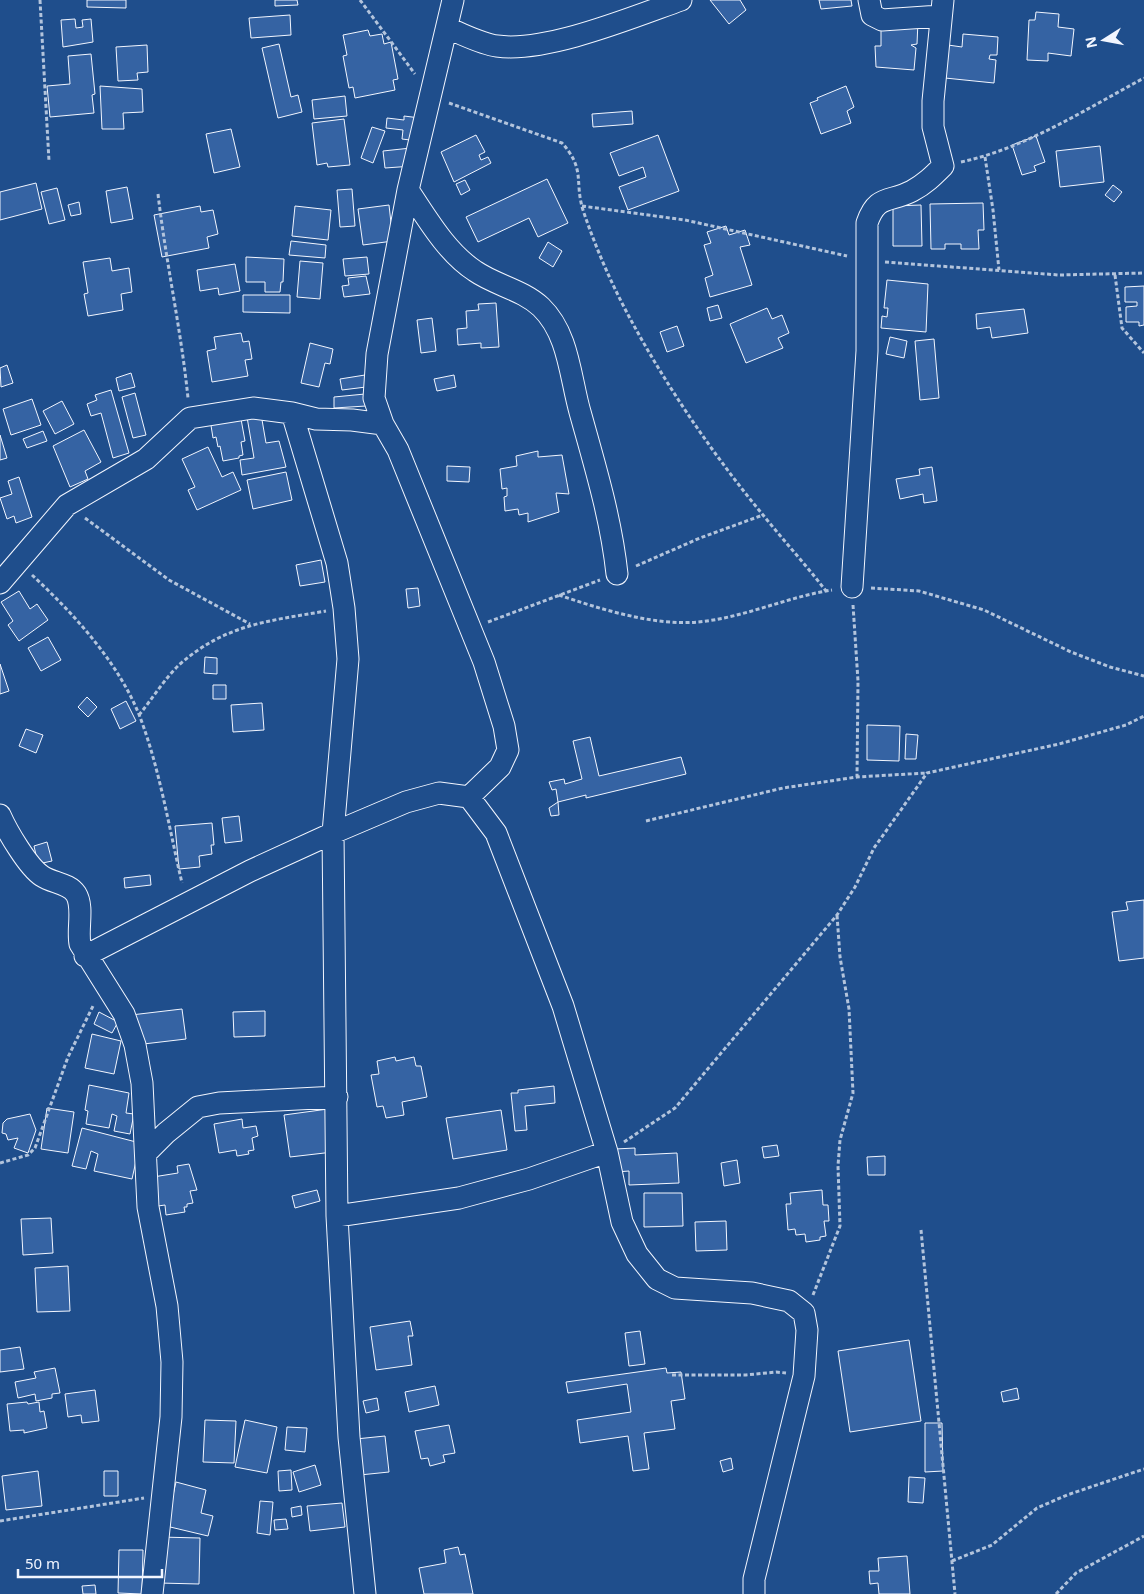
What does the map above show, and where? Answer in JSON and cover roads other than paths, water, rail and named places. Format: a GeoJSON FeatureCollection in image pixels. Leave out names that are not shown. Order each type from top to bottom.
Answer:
{"type":"FeatureCollection","features":[{"type":"Feature","properties":{"kind":"street"},"geometry":{"type":"LineString","coordinates":[[453,0],[432,97],[408,190],[377,354],[374,398],[383,424],[398,450],[484,662],[504,726],[508,750],[500,767],[469,797]]}},
{"type":"Feature","properties":{"kind":"street"},"geometry":{"type":"LineString","coordinates":[[447,28],[495,46],[514,48],[548,42],[613,24],[681,0]]}},
{"type":"Feature","properties":{"kind":"street"},"geometry":{"type":"LineString","coordinates":[[852,587],[867,351],[867,224],[872,209],[880,202],[911,191],[931,179],[943,166],[933,127],[935,67],[941,8],[882,20],[872,15],[869,0]]}},
{"type":"Feature","properties":{"kind":"street"},"geometry":{"type":"LineString","coordinates":[[408,190],[450,250],[475,272],[513,289],[541,306],[557,326],[566,351],[579,410],[607,510],[617,574]]}},
{"type":"Feature","properties":{"kind":"street"},"geometry":{"type":"LineString","coordinates":[[0,583],[67,505],[146,459],[190,418],[253,408],[316,418],[383,424]]}},
{"type":"Feature","properties":{"kind":"street"},"geometry":{"type":"LineString","coordinates":[[292,413],[337,563],[344,608],[348,659],[333,833],[337,1216],[349,1437],[365,1594]]}},
{"type":"Feature","properties":{"kind":"street"},"geometry":{"type":"LineString","coordinates":[[85,956],[333,833],[406,802],[439,793],[469,797],[496,833],[560,997],[607,1152],[622,1222],[638,1254],[657,1279],[675,1288],[752,1293],[789,1301],[804,1313],[807,1330],[804,1376],[754,1579],[754,1594]]}},
{"type":"Feature","properties":{"kind":"street"},"geometry":{"type":"LineString","coordinates":[[0,815],[27,859],[41,876],[70,888],[77,895],[80,908],[78,930],[80,944],[85,956],[124,1014],[135,1045],[142,1083],[148,1207],[167,1306],[172,1362],[171,1417],[152,1594]]}},
{"type":"Feature","properties":{"kind":"street"},"geometry":{"type":"LineString","coordinates":[[146,1153],[166,1132],[198,1107],[219,1103],[337,1097]]}},
{"type":"Feature","properties":{"kind":"street"},"geometry":{"type":"LineString","coordinates":[[337,1216],[459,1198],[529,1180],[607,1152]]}}]}
